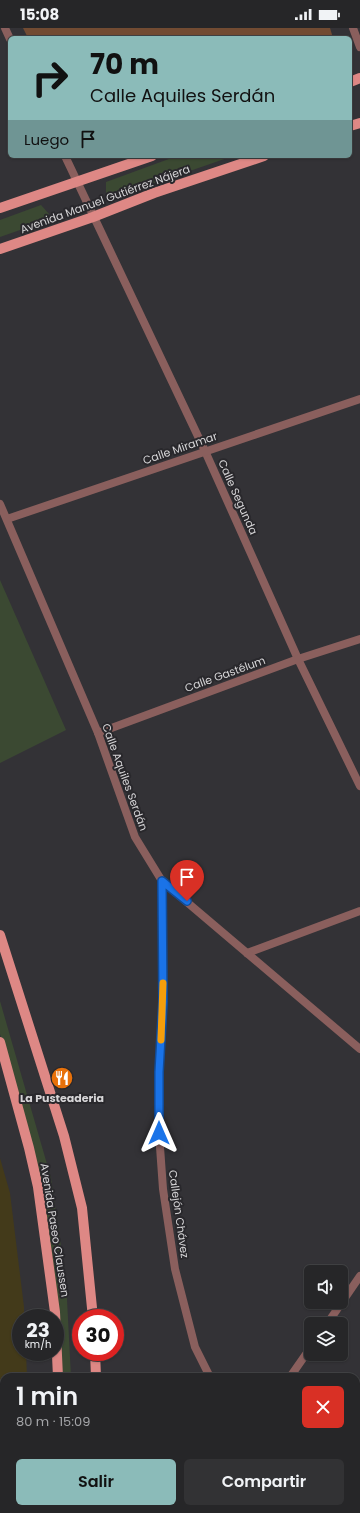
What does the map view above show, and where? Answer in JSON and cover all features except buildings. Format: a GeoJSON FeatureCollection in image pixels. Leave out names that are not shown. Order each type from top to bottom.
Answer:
{"type":"FeatureCollection","features":[{"type":"Feature","properties":{"kind":"main road"},"geometry":{"type":"LineString","coordinates":[[0,208],[77,183],[146,158]]}},
{"type":"Feature","properties":{"kind":"main road","name":"Avenida Manuel Gutiérrez Nájera"},"geometry":{"type":"LineString","coordinates":[[0,249],[93,217],[154,193],[258,158]]}},
{"type":"Feature","properties":{"kind":"main road"},"geometry":{"type":"LineString","coordinates":[[0,935],[64,1136],[82,1208],[92,1309]]}},
{"type":"Feature","properties":{"kind":"main road","name":"Avenida Paseo Claussen"},"geometry":{"type":"LineString","coordinates":[[0,1042],[30,1148],[38,1187],[55,1312],[58,1373]]}},
{"type":"Feature","properties":{"kind":"main road"},"geometry":{"type":"LineString","coordinates":[[95,1361],[96,1373]]}},
{"type":"Feature","properties":{"kind":"street"},"geometry":{"type":"LineString","coordinates":[[353,28],[360,47]]}},
{"type":"Feature","properties":{"kind":"street","name":"Calle Segunda"},"geometry":{"type":"LineString","coordinates":[[65,158],[205,451],[298,659],[360,786]]}},
{"type":"Feature","properties":{"kind":"street","name":"Calle Miramar"},"geometry":{"type":"LineString","coordinates":[[7,519],[360,399]]}},
{"type":"Feature","properties":{"kind":"street","name":"Calle Aquiles Serdán"},"geometry":{"type":"LineString","coordinates":[[0,504],[98,733],[135,837],[162,881],[360,1049]]}},
{"type":"Feature","properties":{"kind":"street","name":"Calle Gastélum"},"geometry":{"type":"LineString","coordinates":[[98,733],[298,659],[360,639]]}},
{"type":"Feature","properties":{"kind":"street","name":"Callejón Chávez"},"geometry":{"type":"LineString","coordinates":[[162,881],[163,1002],[159,1087],[159,1133],[163,1189],[177,1276],[196,1347],[208,1373]]}},
{"type":"Feature","properties":{"kind":"street"},"geometry":{"type":"LineString","coordinates":[[247,953],[360,911]]}},
{"type":"Feature","properties":{"kind":"street"},"geometry":{"type":"LineString","coordinates":[[332,1317],[360,1276]]}},
{"type":"Feature","properties":{"kind":"street"},"geometry":{"type":"LineString","coordinates":[[293,1373],[304,1357]]}},
{"type":"Feature","properties":{"kind":"green space"},"geometry":{"type":"Polygon","coordinates":[[[172,158],[227,158],[115,197],[106,193],[106,182],[172,158]]]}},
{"type":"Feature","properties":{"kind":"green space"},"geometry":{"type":"Polygon","coordinates":[[[41,205],[49,214],[43,222],[0,237],[0,220],[41,205]]]}},
{"type":"Feature","properties":{"kind":"green space"},"geometry":{"type":"Polygon","coordinates":[[[0,580],[66,730],[0,763],[0,580]]]}},
{"type":"Feature","properties":{"kind":"green space"},"geometry":{"type":"Polygon","coordinates":[[[0,1001],[51,1178],[66,1280],[71,1373],[59,1373],[58,1361],[64,1361],[64,1309],[55,1309],[54,1283],[41,1177],[0,1034],[0,1001]]]}},
{"type":"Feature","properties":{"kind":"sand"},"geometry":{"type":"Polygon","coordinates":[[[0,1158],[10,1193],[24,1307],[24,1309],[12,1309],[12,1361],[26,1361],[27,1373],[0,1373],[0,1158]]]}},
{"type":"Feature","properties":{"kind":"slow traffic"},"geometry":{"type":"LineString","coordinates":[[161,1040],[163,983]]}},
{"type":"Feature","properties":{"kind":"place","name":"La Pusteaderia"},"geometry":{"type":"Point","coordinates":[62,1078]}},
{"type":"Feature","properties":{"kind":"route"},"geometry":{"type":"LineString","coordinates":[[159,1133],[159,1072],[163,1002],[162,881],[187,901]]}}]}
